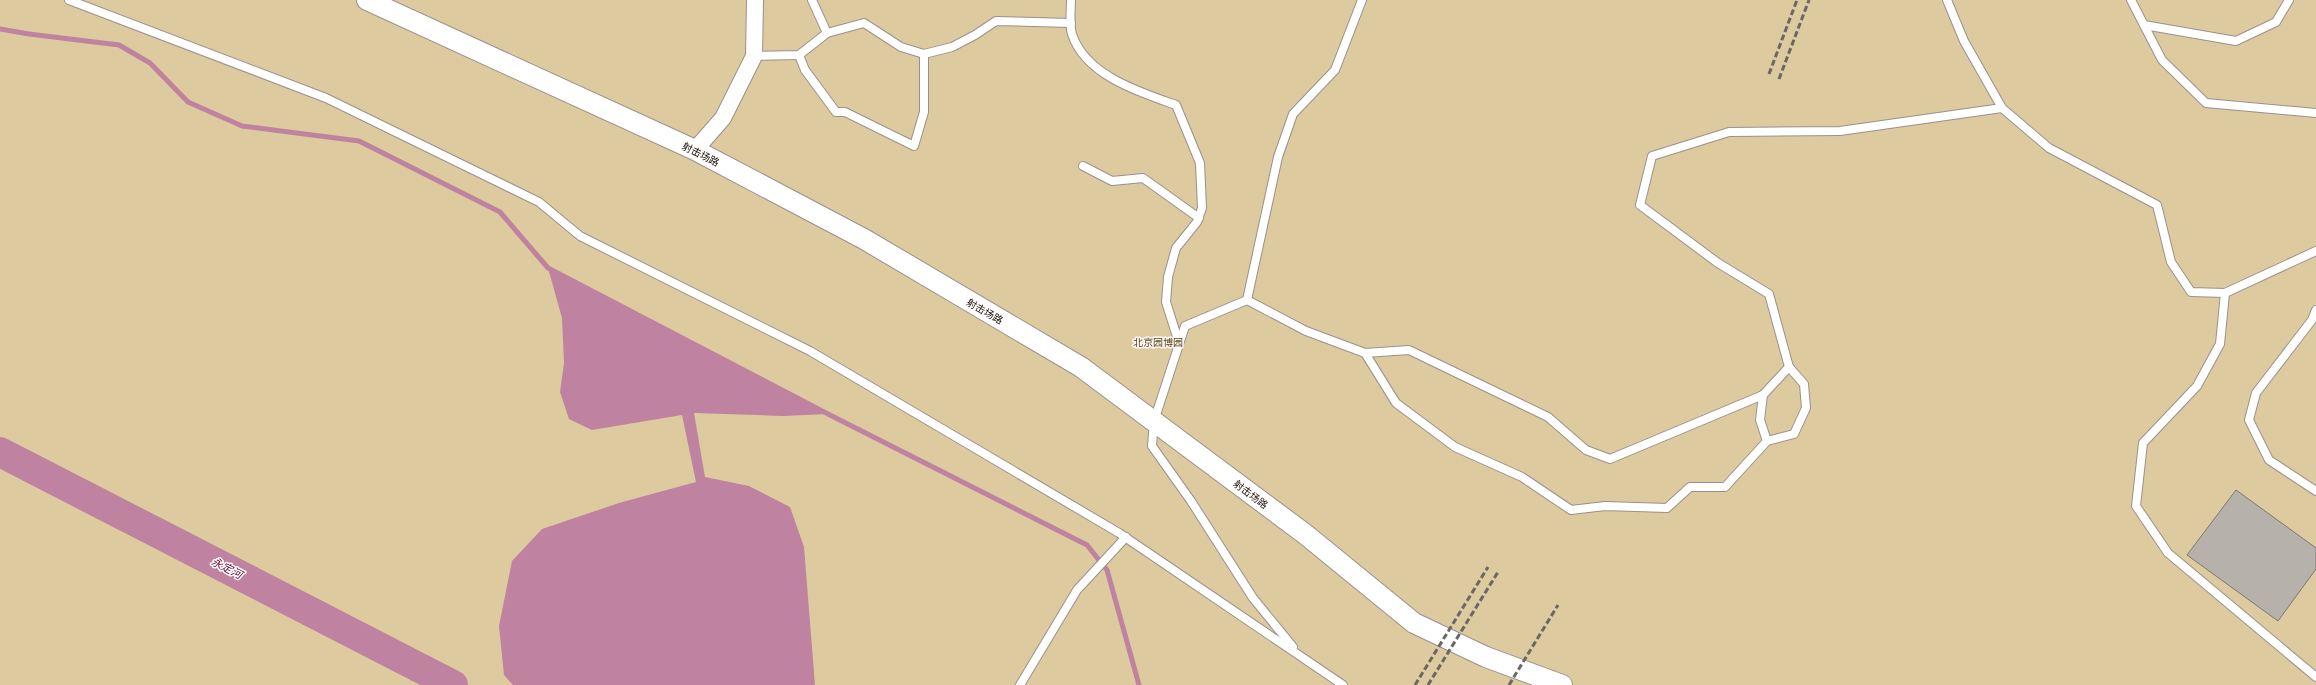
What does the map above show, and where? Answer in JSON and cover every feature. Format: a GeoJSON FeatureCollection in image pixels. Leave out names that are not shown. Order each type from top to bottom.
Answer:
{"type":"FeatureCollection","features":[{"type":"Feature","properties":{"kind":"street","name":"射击场路"},"geometry":{"type":"LineString","coordinates":[[367,0],[695,150],[864,239],[1068,359],[1154,421],[1305,534],[1414,623],[1486,657],[1562,685]]}},
{"type":"Feature","properties":{"kind":"street"},"geometry":{"type":"LineString","coordinates":[[695,150],[722,118],[754,56],[755,0]]}},
{"type":"Feature","properties":{"kind":"lane"},"geometry":{"type":"LineString","coordinates":[[69,0],[326,98],[539,202],[580,236],[810,351],[1126,537],[1300,654],[1343,685]]}},
{"type":"Feature","properties":{"kind":"lane"},"geometry":{"type":"LineString","coordinates":[[812,0],[827,33]]}},
{"type":"Feature","properties":{"kind":"lane"},"geometry":{"type":"LineString","coordinates":[[1071,0],[1071,34],[1089,63],[1130,89],[1176,105],[1192,139],[1200,163],[1202,208],[1198,218],[1176,248],[1168,277],[1166,302],[1179,343]]}},
{"type":"Feature","properties":{"kind":"lane"},"geometry":{"type":"LineString","coordinates":[[1247,300],[1278,157],[1293,114],[1335,70],[1362,0]]}},
{"type":"Feature","properties":{"kind":"lane"},"geometry":{"type":"LineString","coordinates":[[1947,0],[1964,41],[2002,108],[2049,148],[2157,205],[2171,262],[2191,292],[2225,293],[2316,251]]}},
{"type":"Feature","properties":{"kind":"lane"},"geometry":{"type":"LineString","coordinates":[[2131,0],[2162,60],[2206,103],[2316,113]]}},
{"type":"Feature","properties":{"kind":"lane"},"geometry":{"type":"LineString","coordinates":[[2144,25],[2236,41],[2276,22],[2290,0]]}},
{"type":"Feature","properties":{"kind":"lane"},"geometry":{"type":"LineString","coordinates":[[754,56],[799,55],[827,33],[864,23],[902,47],[924,54],[952,47],[976,35],[996,21],[1071,23]]}},
{"type":"Feature","properties":{"kind":"lane"},"geometry":{"type":"LineString","coordinates":[[799,55],[805,70],[836,112],[845,112],[914,146],[924,112],[924,54]]}},
{"type":"Feature","properties":{"kind":"lane"},"geometry":{"type":"LineString","coordinates":[[1365,353],[1396,403],[1455,447],[1522,477],[1571,510],[1605,506],[1667,508],[1690,487],[1724,487],[1767,441],[1794,434],[1806,408],[1804,384],[1790,367],[1769,294],[1718,263],[1640,205],[1652,156],[1728,132],[1840,130],[2002,108]]}},
{"type":"Feature","properties":{"kind":"lane"},"geometry":{"type":"LineString","coordinates":[[1083,166],[1112,181],[1143,178],[1198,218]]}},
{"type":"Feature","properties":{"kind":"lane"},"geometry":{"type":"LineString","coordinates":[[2225,293],[2220,344],[2197,386],[2143,443],[2136,506],[2168,553],[2316,676]]}},
{"type":"Feature","properties":{"kind":"lane"},"geometry":{"type":"LineString","coordinates":[[1247,300],[1185,326],[1154,421],[1152,446],[1190,501],[1253,598],[1300,654]]}},
{"type":"Feature","properties":{"kind":"lane"},"geometry":{"type":"LineString","coordinates":[[1247,300],[1306,331],[1365,353],[1409,350],[1548,417],[1586,450],[1610,459],[1763,395],[1790,367]]}},
{"type":"Feature","properties":{"kind":"lane"},"geometry":{"type":"LineString","coordinates":[[2316,310],[2312,320],[2256,393],[2250,420],[2269,460],[2316,491]]}},
{"type":"Feature","properties":{"kind":"lane"},"geometry":{"type":"LineString","coordinates":[[1763,395],[1760,420],[1767,441]]}},
{"type":"Feature","properties":{"kind":"lane"},"geometry":{"type":"LineString","coordinates":[[1020,685],[1077,590],[1126,537]]}},
{"type":"Feature","properties":{"kind":"green space","name":"北京园博园"},"geometry":{"type":"Polygon","coordinates":[[[0,0],[2316,0],[2316,685],[0,685],[0,0]]]}},
{"type":"Feature","properties":{"kind":"shaded area"},"geometry":{"type":"Polygon","coordinates":[[[548,268],[656,323],[787,395],[828,414],[783,416],[694,413],[705,477],[749,486],[790,507],[804,547],[815,685],[513,685],[504,675],[499,626],[512,561],[542,529],[619,503],[696,482],[682,415],[592,430],[569,419],[560,392],[564,363],[562,318],[548,268]]]}},
{"type":"Feature","properties":{"kind":"building"},"geometry":{"type":"Polygon","coordinates":[[[2236,490],[2316,548],[2316,569],[2278,621],[2187,555],[2236,490]]]}},
{"type":"Feature","properties":{"kind":"waterway"},"geometry":{"type":"LineString","coordinates":[[0,29],[119,45],[150,63],[188,102],[242,126],[359,141],[500,212],[548,268],[828,414],[1087,545],[1107,570],[1139,685]]}},
{"type":"Feature","properties":{"kind":"waterway","name":"永定河"},"geometry":{"type":"LineString","coordinates":[[0,452],[453,685]]}},
{"type":"Feature","properties":{"kind":"railway"},"geometry":{"type":"LineString","coordinates":[[1769,74],[1797,0]]}},
{"type":"Feature","properties":{"kind":"railway"},"geometry":{"type":"LineString","coordinates":[[1779,79],[1809,0]]}},
{"type":"Feature","properties":{"kind":"railway"},"geometry":{"type":"LineString","coordinates":[[1415,685],[1488,567]]}},
{"type":"Feature","properties":{"kind":"railway"},"geometry":{"type":"LineString","coordinates":[[1428,685],[1498,572]]}},
{"type":"Feature","properties":{"kind":"railway"},"geometry":{"type":"LineString","coordinates":[[1509,685],[1558,605]]}}]}
